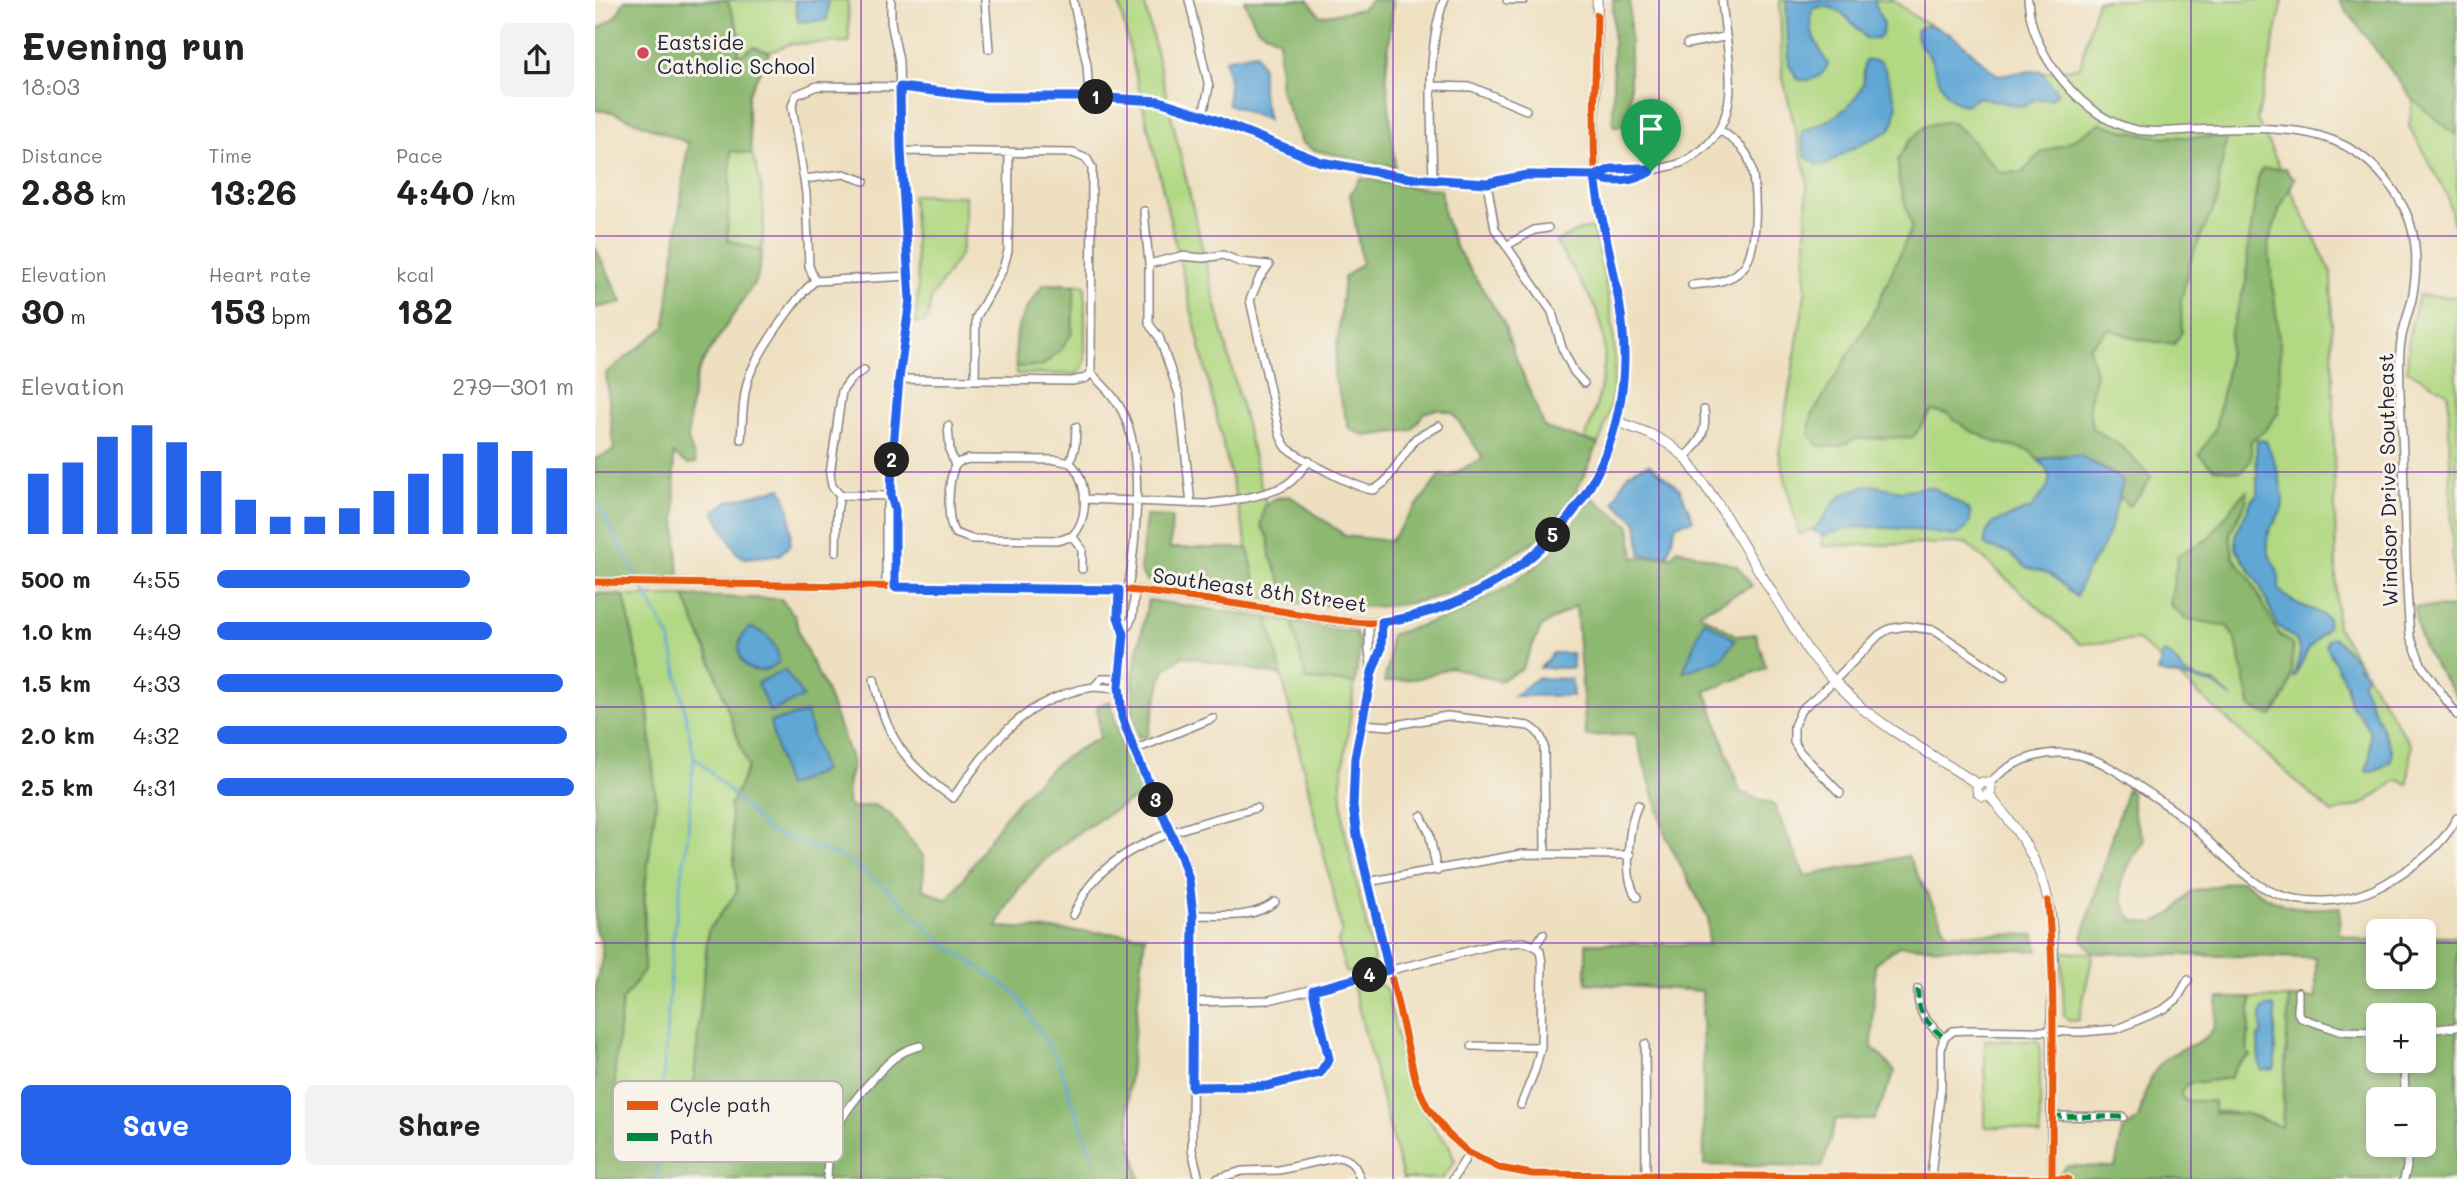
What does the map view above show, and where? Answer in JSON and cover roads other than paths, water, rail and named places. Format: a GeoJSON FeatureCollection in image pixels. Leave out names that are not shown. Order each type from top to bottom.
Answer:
{"type":"FeatureCollection","features":[{"type":"Feature","properties":{"kind":"street"},"geometry":{"type":"LineString","coordinates":[[890,587],[886,511],[891,496],[893,437],[910,312],[898,50],[891,22],[891,0]]}},
{"type":"Feature","properties":{"kind":"street"},"geometry":{"type":"LineString","coordinates":[[985,0],[989,49]]}},
{"type":"Feature","properties":{"kind":"street"},"geometry":{"type":"LineString","coordinates":[[1073,0],[1087,65],[1089,97]]}},
{"type":"Feature","properties":{"kind":"street"},"geometry":{"type":"LineString","coordinates":[[1189,0],[1209,87],[1203,115]]}},
{"type":"Feature","properties":{"kind":"street"},"geometry":{"type":"LineString","coordinates":[[1433,181],[1432,86],[1436,35],[1444,0]]}},
{"type":"Feature","properties":{"kind":"street"},"geometry":{"type":"LineString","coordinates":[[1507,0],[1524,0]]}},
{"type":"Feature","properties":{"kind":"street","name":"Southeast 8th Street"},"geometry":{"type":"LineString","coordinates":[[596,582],[1127,590],[1369,623],[1411,618],[1441,609],[1489,587],[1520,567],[1544,545],[1586,492],[1604,456],[1616,421],[1622,390],[1623,333],[1595,176],[1597,0]]}},
{"type":"Feature","properties":{"kind":"street"},"geometry":{"type":"LineString","coordinates":[[1595,176],[1608,182],[1640,177],[1689,159],[1710,143],[1719,130],[1731,97],[1722,0]]}},
{"type":"Feature","properties":{"kind":"street","name":"Windsor Drive Southeast"},"geometry":{"type":"LineString","coordinates":[[2028,0],[2044,55],[2075,95],[2092,110],[2114,123],[2137,130],[2274,128],[2318,134],[2360,153],[2393,188],[2405,208],[2413,234],[2416,258],[2412,300],[2400,351],[2410,636],[2422,666],[2457,715]]}},
{"type":"Feature","properties":{"kind":"street"},"geometry":{"type":"LineString","coordinates":[[1687,44],[1724,37]]}},
{"type":"Feature","properties":{"kind":"street"},"geometry":{"type":"LineString","coordinates":[[815,281],[807,253],[804,179],[792,112],[796,95],[817,86],[900,87],[986,97],[1148,99],[1203,115],[1321,162],[1433,181],[1487,183],[1527,175],[1595,176],[1612,169],[1640,168],[1651,171]]}},
{"type":"Feature","properties":{"kind":"street"},"geometry":{"type":"LineString","coordinates":[[1432,86],[1472,87],[1526,110]]}},
{"type":"Feature","properties":{"kind":"street"},"geometry":{"type":"LineString","coordinates":[[1692,285],[1718,282],[1735,275],[1749,258],[1753,244],[1754,185],[1750,162],[1745,151],[1719,130]]}},
{"type":"Feature","properties":{"kind":"street"},"geometry":{"type":"LineString","coordinates":[[901,151],[1073,153],[1087,159],[1092,168],[1091,373],[1123,413],[1131,433],[1135,470],[1133,557],[1127,590],[1118,617],[1124,634]]}},
{"type":"Feature","properties":{"kind":"street"},"geometry":{"type":"LineString","coordinates":[[975,379],[976,318],[1003,269],[1008,251],[1009,152]]}},
{"type":"Feature","properties":{"kind":"street"},"geometry":{"type":"LineString","coordinates":[[804,179],[843,174],[864,181]]}},
{"type":"Feature","properties":{"kind":"street"},"geometry":{"type":"LineString","coordinates":[[1487,183],[1495,229],[1552,312],[1562,348],[1574,372],[1584,383]]}},
{"type":"Feature","properties":{"kind":"street"},"geometry":{"type":"LineString","coordinates":[[1144,211],[1149,264],[1149,324],[1159,337],[1179,394],[1191,504]]}},
{"type":"Feature","properties":{"kind":"street"},"geometry":{"type":"LineString","coordinates":[[1506,246],[1534,230],[1548,228]]}},
{"type":"Feature","properties":{"kind":"street"},"geometry":{"type":"LineString","coordinates":[[1149,264],[1181,256],[1223,255],[1240,262],[1269,265],[1259,279],[1250,300],[1280,435],[1289,450],[1362,489],[1374,491],[1385,482],[1416,438],[1439,426]]}},
{"type":"Feature","properties":{"kind":"street"},"geometry":{"type":"LineString","coordinates":[[741,439],[750,373],[797,298],[815,281],[910,276]]}},
{"type":"Feature","properties":{"kind":"street"},"geometry":{"type":"LineString","coordinates":[[864,370],[845,385],[840,398],[830,474],[832,486],[840,495],[891,496]]}},
{"type":"Feature","properties":{"kind":"street"},"geometry":{"type":"LineString","coordinates":[[899,379],[1072,381],[1086,378],[1091,373]]}},
{"type":"Feature","properties":{"kind":"street"},"geometry":{"type":"LineString","coordinates":[[1685,457],[1704,434],[1704,410]]}},
{"type":"Feature","properties":{"kind":"street"},"geometry":{"type":"LineString","coordinates":[[1616,421],[1650,434],[1685,457],[1718,504],[1808,651],[1834,681],[1873,716],[1985,787],[2025,841],[2048,901],[2052,943],[2052,1179]]}},
{"type":"Feature","properties":{"kind":"street"},"geometry":{"type":"LineString","coordinates":[[948,426],[950,451],[955,466]]}},
{"type":"Feature","properties":{"kind":"street"},"geometry":{"type":"LineString","coordinates":[[1070,463],[1075,446],[1076,427]]}},
{"type":"Feature","properties":{"kind":"street"},"geometry":{"type":"LineString","coordinates":[[969,459],[1057,460],[1070,463],[1080,474],[1084,499],[1079,526],[1072,536],[1061,540],[971,539],[955,533],[950,523],[950,479],[955,466],[969,459]]}},
{"type":"Feature","properties":{"kind":"street"},"geometry":{"type":"LineString","coordinates":[[1084,499],[1221,503],[1275,490],[1289,483],[1309,461]]}},
{"type":"Feature","properties":{"kind":"street"},"geometry":{"type":"LineString","coordinates":[[836,552],[840,495]]}},
{"type":"Feature","properties":{"kind":"street"},"geometry":{"type":"LineString","coordinates":[[1072,536],[1082,550],[1083,569]]}},
{"type":"Feature","properties":{"kind":"street"},"geometry":{"type":"LineString","coordinates":[[1127,590],[1132,618],[1124,634],[1119,689],[1122,717],[1186,870],[1193,915],[1192,1150],[1199,1179]]}},
{"type":"Feature","properties":{"kind":"street"},"geometry":{"type":"LineString","coordinates":[[1382,622],[1381,649],[1372,672],[1355,758],[1353,806],[1367,882],[1416,1082],[1437,1122],[1468,1153],[1500,1168],[1517,1172],[1646,1177],[2068,1179]]}},
{"type":"Feature","properties":{"kind":"street"},"geometry":{"type":"LineString","coordinates":[[1369,623],[1372,672]]}},
{"type":"Feature","properties":{"kind":"street"},"geometry":{"type":"LineString","coordinates":[[1840,793],[1800,752],[1794,742],[1795,720],[1801,710],[1879,635],[1889,629],[1906,626],[1934,629],[2004,677]]}},
{"type":"Feature","properties":{"kind":"street"},"geometry":{"type":"LineString","coordinates":[[1094,687],[1102,678],[1120,678]]}},
{"type":"Feature","properties":{"kind":"street"},"geometry":{"type":"LineString","coordinates":[[874,679],[883,716],[902,753],[932,783],[953,799],[988,749],[1015,721],[1049,700],[1065,694],[1094,687],[1119,689]]}},
{"type":"Feature","properties":{"kind":"street"},"geometry":{"type":"LineString","coordinates":[[1361,724],[1390,726],[1447,716],[1529,726],[1540,734],[1544,747],[1545,854]]}},
{"type":"Feature","properties":{"kind":"street"},"geometry":{"type":"LineString","coordinates":[[1134,750],[1213,718]]}},
{"type":"Feature","properties":{"kind":"street"},"geometry":{"type":"LineString","coordinates":[[1985,787],[2010,766],[2032,757],[2055,753],[2088,757],[2133,782],[2179,814],[2262,887],[2282,896],[2307,900],[2350,898],[2376,890],[2435,850],[2457,818]]}},
{"type":"Feature","properties":{"kind":"street"},"geometry":{"type":"LineString","coordinates":[[1637,897],[1631,886],[1629,855],[1632,820],[1638,805]]}},
{"type":"Feature","properties":{"kind":"street"},"geometry":{"type":"LineString","coordinates":[[1073,915],[1091,884],[1125,854],[1171,833],[1256,808]]}},
{"type":"Feature","properties":{"kind":"street"},"geometry":{"type":"LineString","coordinates":[[1421,816],[1429,832],[1437,871]]}},
{"type":"Feature","properties":{"kind":"street"},"geometry":{"type":"LineString","coordinates":[[1367,882],[1502,857],[1545,854],[1629,855]]}},
{"type":"Feature","properties":{"kind":"street"},"geometry":{"type":"LineString","coordinates":[[1193,915],[1253,914],[1264,911],[1275,902]]}},
{"type":"Feature","properties":{"kind":"street"},"geometry":{"type":"LineString","coordinates":[[1535,946],[1543,934]]}},
{"type":"Feature","properties":{"kind":"street"},"geometry":{"type":"LineString","coordinates":[[1192,1002],[1261,1001],[1497,944],[1524,942],[1540,951],[1542,963],[1541,1047],[1521,1105]]}},
{"type":"Feature","properties":{"kind":"street"},"geometry":{"type":"LineString","coordinates":[[1932,1177],[1941,1087],[1941,1048],[1944,1038],[1953,1031],[2102,1031],[2130,1024],[2164,1009],[2177,999],[2188,980]]}},
{"type":"Feature","properties":{"kind":"street"},"geometry":{"type":"LineString","coordinates":[[1918,989],[1920,1011],[1944,1038]]}},
{"type":"Feature","properties":{"kind":"street"},"geometry":{"type":"LineString","coordinates":[[1192,1087],[1267,1086],[1316,1074],[1327,1064],[1328,1051],[1313,990]]}},
{"type":"Feature","properties":{"kind":"street"},"geometry":{"type":"LineString","coordinates":[[2298,992],[2298,1013],[2301,1018],[2340,1031],[2366,1032]]}},
{"type":"Feature","properties":{"kind":"street"},"geometry":{"type":"LineString","coordinates":[[2436,1029],[2457,1027]]}},
{"type":"Feature","properties":{"kind":"street"},"geometry":{"type":"LineString","coordinates":[[1645,1044],[1646,1177]]}},
{"type":"Feature","properties":{"kind":"street"},"geometry":{"type":"LineString","coordinates":[[843,1115],[894,1056],[919,1046]]}},
{"type":"Feature","properties":{"kind":"street"},"geometry":{"type":"LineString","coordinates":[[1472,1046],[1541,1047]]}},
{"type":"Feature","properties":{"kind":"street"},"geometry":{"type":"LineString","coordinates":[[2052,1116],[2123,1117]]}},
{"type":"Feature","properties":{"kind":"street"},"geometry":{"type":"LineString","coordinates":[[1453,1179],[1468,1153]]}},
{"type":"Feature","properties":{"kind":"street"},"geometry":{"type":"LineString","coordinates":[[1216,1179],[1241,1171],[1268,1171],[1330,1157],[1344,1158],[1354,1165],[1360,1179]]}},
{"type":"Feature","properties":{"kind":"street"},"geometry":{"type":"LineString","coordinates":[[2404,1179],[2407,1157]]}},
{"type":"Feature","properties":{"kind":"water"},"geometry":{"type":"Polygon","coordinates":[[[795,0],[828,0],[827,20],[798,22],[795,0]]]}},
{"type":"Feature","properties":{"kind":"water"},"geometry":{"type":"Polygon","coordinates":[[[1786,0],[1874,0],[1883,24],[1882,35],[1866,39],[1851,21],[1838,11],[1822,7],[1813,9],[1812,31],[1828,64],[1816,78],[1797,79],[1789,64],[1786,0]]]}},
{"type":"Feature","properties":{"kind":"water"},"geometry":{"type":"Polygon","coordinates":[[[1927,25],[1956,39],[1998,75],[2040,70],[2058,93],[2051,99],[2035,99],[2023,107],[1979,97],[1963,105],[1954,101],[1944,90],[1930,58],[1918,41],[1917,29],[1927,25]]]}},
{"type":"Feature","properties":{"kind":"water"},"geometry":{"type":"Polygon","coordinates":[[[1256,53],[1262,67],[1262,92],[1268,120],[1228,104],[1229,81],[1225,59],[1256,53]]]}},
{"type":"Feature","properties":{"kind":"water"},"geometry":{"type":"Polygon","coordinates":[[[1865,61],[1881,62],[1884,67],[1897,104],[1889,131],[1851,149],[1824,166],[1817,164],[1806,157],[1803,131],[1839,114],[1853,101],[1863,83],[1865,61]]]}},
{"type":"Feature","properties":{"kind":"water"},"geometry":{"type":"Polygon","coordinates":[[[2257,440],[2266,441],[2283,494],[2282,509],[2267,539],[2268,551],[2278,574],[2279,589],[2291,600],[2328,619],[2327,628],[2309,648],[2294,678],[2300,653],[2296,640],[2278,626],[2259,584],[2236,549],[2236,533],[2257,495],[2257,440]]]}},
{"type":"Feature","properties":{"kind":"water"},"geometry":{"type":"Polygon","coordinates":[[[2067,455],[2081,456],[2123,481],[2111,526],[2076,597],[2050,574],[2025,567],[2010,553],[1984,544],[1993,523],[2031,508],[2047,488],[2050,478],[2038,460],[2067,455]]]}},
{"type":"Feature","properties":{"kind":"water"},"geometry":{"type":"Polygon","coordinates":[[[1649,464],[1680,489],[1693,520],[1676,525],[1668,554],[1641,555],[1637,522],[1614,502],[1628,473],[1649,464]]]}},
{"type":"Feature","properties":{"kind":"water"},"geometry":{"type":"Polygon","coordinates":[[[1870,485],[1901,491],[1934,488],[1967,508],[1970,511],[1970,522],[1966,529],[1955,536],[1908,529],[1867,527],[1847,528],[1823,536],[1812,530],[1842,496],[1870,485]]]}},
{"type":"Feature","properties":{"kind":"water"},"geometry":{"type":"Polygon","coordinates":[[[781,488],[790,516],[790,545],[779,555],[744,558],[737,553],[714,511],[729,501],[781,488]]]}},
{"type":"Feature","properties":{"kind":"water"},"geometry":{"type":"Polygon","coordinates":[[[1704,620],[1735,640],[1722,659],[1683,672],[1704,620]]]}},
{"type":"Feature","properties":{"kind":"water"},"geometry":{"type":"Polygon","coordinates":[[[749,628],[770,639],[779,662],[757,671],[743,662],[739,645],[749,628]]]}},
{"type":"Feature","properties":{"kind":"water"},"geometry":{"type":"Polygon","coordinates":[[[2334,637],[2366,674],[2362,683],[2392,751],[2391,761],[2381,768],[2367,772],[2370,732],[2350,704],[2346,684],[2326,645],[2327,640],[2334,637]]]}},
{"type":"Feature","properties":{"kind":"water"},"geometry":{"type":"Polygon","coordinates":[[[1553,653],[1572,653],[1573,668],[1540,668],[1553,653]]]}},
{"type":"Feature","properties":{"kind":"water"},"geometry":{"type":"Polygon","coordinates":[[[2164,653],[2172,657],[2185,674],[2216,684],[2232,698],[2213,684],[2158,672],[2164,653]]]}},
{"type":"Feature","properties":{"kind":"water"},"geometry":{"type":"Polygon","coordinates":[[[785,670],[803,697],[770,712],[757,683],[785,670]]]}},
{"type":"Feature","properties":{"kind":"water"},"geometry":{"type":"Polygon","coordinates":[[[1537,678],[1571,679],[1573,696],[1514,696],[1537,678]]]}},
{"type":"Feature","properties":{"kind":"water"},"geometry":{"type":"Polygon","coordinates":[[[806,713],[823,771],[786,787],[770,722],[806,713]]]}},
{"type":"Feature","properties":{"kind":"water"},"geometry":{"type":"Polygon","coordinates":[[[2273,1006],[2275,1066],[2274,1069],[2261,1071],[2258,1036],[2262,1034],[2261,1013],[2263,1008],[2273,1006]]]}},
{"type":"Feature","properties":{"kind":"waterway"},"geometry":{"type":"LineString","coordinates":[[595,499],[638,579]]}},
{"type":"Feature","properties":{"kind":"waterway"},"geometry":{"type":"LineString","coordinates":[[641,585],[670,638],[694,756],[770,832],[844,858],[885,887],[943,943],[1016,993],[1058,1061],[1094,1160]]}},
{"type":"Feature","properties":{"kind":"waterway"},"geometry":{"type":"LineString","coordinates":[[663,1081],[673,939],[687,841],[694,757]]}},
{"type":"Feature","properties":{"kind":"waterway"},"geometry":{"type":"LineString","coordinates":[[656,1179],[657,1162]]}},
{"type":"Feature","properties":{"kind":"place","name":"Eastside Catholic School"},"geometry":{"type":"Point","coordinates":[643,53]}}]}
